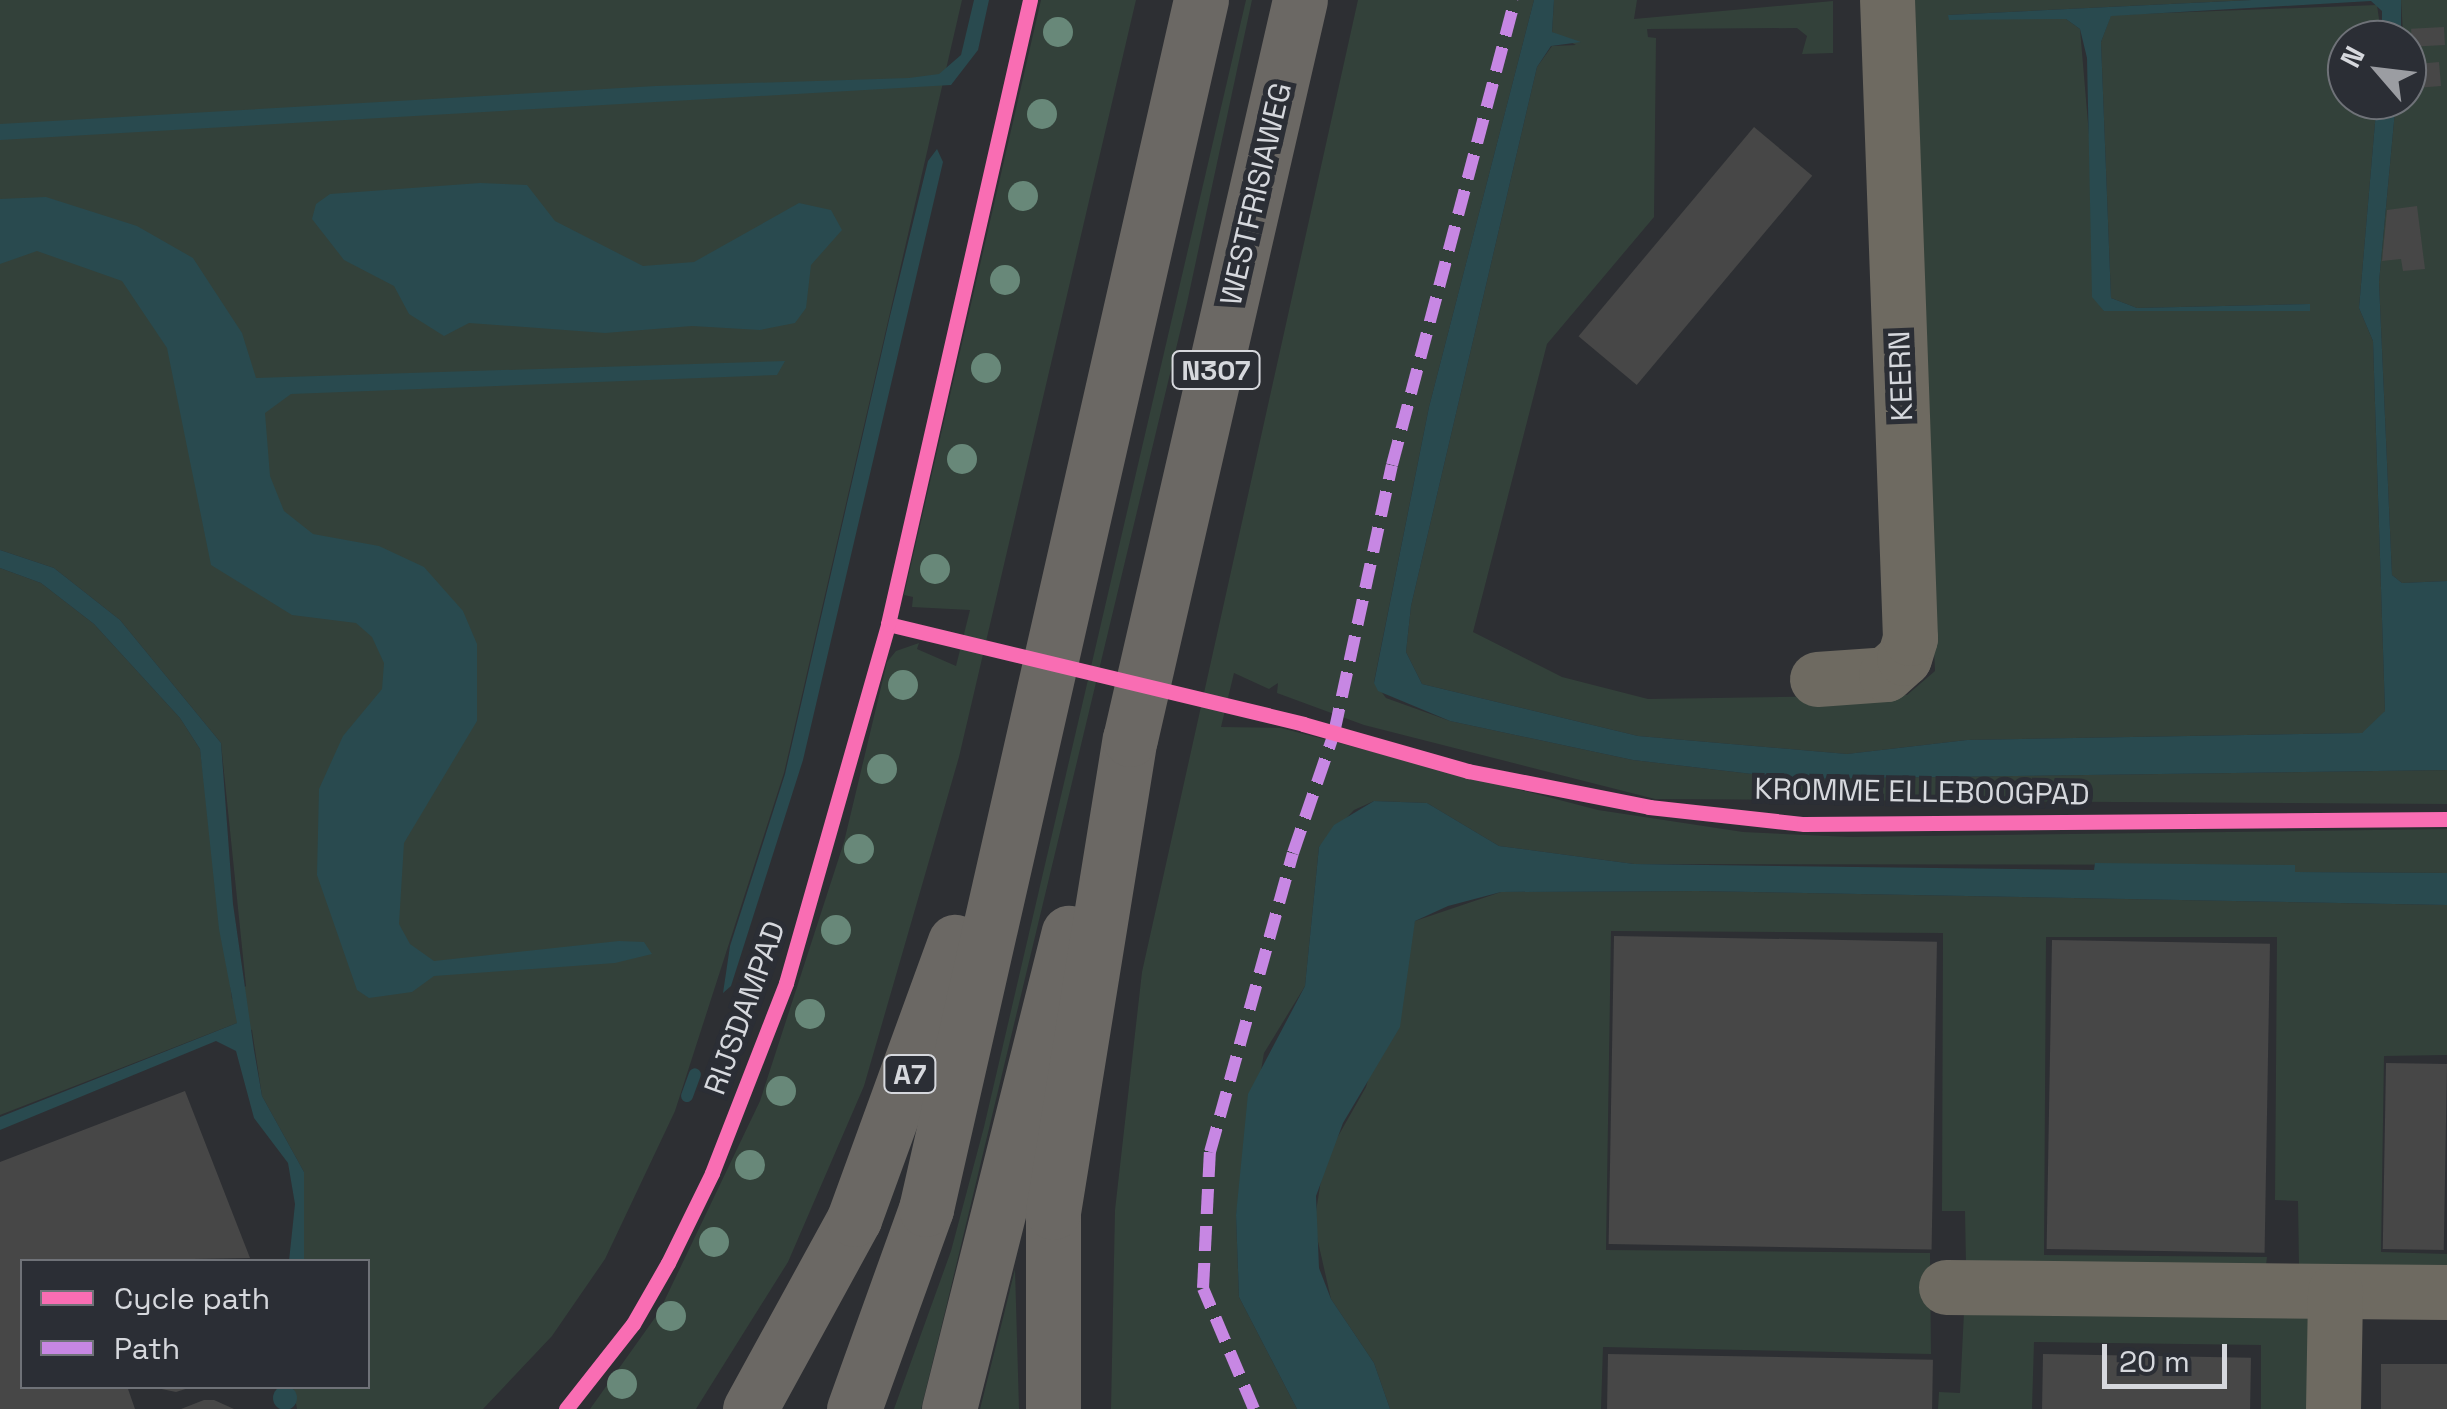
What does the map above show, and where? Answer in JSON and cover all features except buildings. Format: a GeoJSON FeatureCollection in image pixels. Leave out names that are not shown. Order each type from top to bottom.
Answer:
{"type":"FeatureCollection","features":[{"type":"Feature","properties":{"kind":"highway"},"geometry":{"type":"LineString","coordinates":[[1034,723],[1201,0]]}},
{"type":"Feature","properties":{"kind":"highway","name":"WESTFRISIAWEG"},"geometry":{"type":"LineString","coordinates":[[1130,739],[1300,0]]}},
{"type":"Feature","properties":{"kind":"highway","name":"A7"},"geometry":{"type":"LineString","coordinates":[[750,1409],[820,1288],[882,1154],[1034,723]]}},
{"type":"Feature","properties":{"kind":"highway","name":"A7"},"geometry":{"type":"LineString","coordinates":[[854,1409],[926,1209],[1034,723]]}},
{"type":"Feature","properties":{"kind":"highway"},"geometry":{"type":"LineString","coordinates":[[949,1409],[1048,1003],[1130,739]]}},
{"type":"Feature","properties":{"kind":"highway"},"geometry":{"type":"LineString","coordinates":[[1054,1409],[1053,1212],[1130,739]]}},
{"type":"Feature","properties":{"kind":"lane","name":"KEERN"},"geometry":{"type":"LineString","coordinates":[[1817,678],[1886,674],[1904,658],[1910,638],[1887,0]]}},
{"type":"Feature","properties":{"kind":"lane"},"geometry":{"type":"LineString","coordinates":[[1946,1287],[2447,1292]]}},
{"type":"Feature","properties":{"kind":"lane"},"geometry":{"type":"LineString","coordinates":[[2334,1409],[2335,1291]]}},
{"type":"Feature","properties":{"kind":"shaded area"},"geometry":{"type":"Polygon","coordinates":[[[0,0],[962,0],[784,773],[675,1111],[605,1259],[552,1336],[483,1409],[297,1409],[293,1389],[370,1389],[370,1259],[304,1259],[304,1172],[262,1096],[252,1030],[237,1023],[0,1115],[0,568],[41,583],[94,624],[180,718],[200,749],[232,999],[246,986],[221,743],[120,620],[54,568],[0,550],[0,0]]]}},
{"type":"Feature","properties":{"kind":"shaded area"},"geometry":{"type":"Polygon","coordinates":[[[1041,0],[1136,0],[959,757],[864,1086],[788,1262],[696,1409],[590,1409],[659,1312],[760,1101],[844,842],[887,662],[896,651],[919,643],[917,649],[956,666],[970,610],[912,607],[913,597],[904,595],[1041,0]]]}},
{"type":"Feature","properties":{"kind":"shaded area"},"geometry":{"type":"Polygon","coordinates":[[[1246,0],[1252,0],[1187,303],[921,1409],[894,1409],[951,1251],[984,1127],[1246,0]]]}},
{"type":"Feature","properties":{"kind":"shaded area"},"geometry":{"type":"Polygon","coordinates":[[[1358,0],[1534,0],[1429,407],[1374,682],[1386,698],[1450,721],[1633,760],[1795,779],[2447,770],[2447,804],[1655,799],[1364,725],[1277,693],[1278,683],[1269,689],[1234,673],[1221,727],[1281,728],[1598,810],[1743,832],[1850,837],[2447,829],[2447,873],[2295,872],[2295,865],[1634,864],[1499,846],[1427,803],[1374,801],[1354,810],[1319,847],[1305,986],[1264,1053],[1236,1215],[1239,1297],[1297,1409],[1111,1409],[1115,1210],[1142,972],[1358,0]]]}},
{"type":"Feature","properties":{"kind":"shaded area"},"geometry":{"type":"Polygon","coordinates":[[[1554,0],[1637,0],[1634,19],[1833,1],[1833,53],[1802,54],[1807,36],[1797,28],[1647,29],[1648,37],[1656,38],[1654,217],[1547,344],[1473,632],[1562,677],[1648,699],[1907,695],[1935,671],[1919,324],[1915,0],[2252,0],[1948,15],[2066,19],[2080,29],[2104,311],[2310,310],[2309,304],[2137,308],[2111,298],[2101,42],[2111,15],[2377,5],[2379,20],[2327,20],[2327,120],[2375,120],[2359,308],[2373,341],[2385,711],[2377,724],[2362,733],[1967,740],[1847,754],[1638,736],[1422,684],[1406,652],[1411,606],[1537,67],[1552,46],[1576,45],[1552,32],[1554,0]]]}},
{"type":"Feature","properties":{"kind":"shaded area"},"geometry":{"type":"Polygon","coordinates":[[[2401,0],[2447,0],[2447,581],[2402,583],[2392,575],[2379,282],[2394,120],[2427,120],[2427,20],[2402,20],[2401,0]]]}},
{"type":"Feature","properties":{"kind":"shaded area"},"geometry":{"type":"Polygon","coordinates":[[[1697,891],[2447,905],[2447,1055],[2384,1056],[2381,1252],[2447,1254],[2447,1275],[2299,1267],[2298,1201],[2275,1200],[2277,937],[2046,937],[2044,1255],[2267,1257],[2266,1265],[1966,1265],[1965,1211],[1942,1211],[1943,933],[1611,931],[1606,1250],[1930,1253],[1931,1354],[1603,1347],[1601,1409],[1390,1409],[1374,1363],[1331,1299],[1314,1224],[1324,1161],[1366,1087],[1415,921],[1501,892],[1697,891]]]}},
{"type":"Feature","properties":{"kind":"shaded area"},"geometry":{"type":"Polygon","coordinates":[[[1015,1269],[1019,1409],[980,1409],[1004,1314],[1015,1269]]]}},
{"type":"Feature","properties":{"kind":"shaded area"},"geometry":{"type":"Polygon","coordinates":[[[2311,1309],[2308,1409],[2261,1409],[2261,1345],[2034,1342],[2032,1409],[1938,1409],[1939,1392],[1960,1393],[1964,1312],[2311,1309]]]}},
{"type":"Feature","properties":{"kind":"water"},"geometry":{"type":"Polygon","coordinates":[[[974,0],[989,0],[978,50],[951,85],[0,140],[0,124],[656,86],[939,74],[961,55],[974,0]]]}},
{"type":"Feature","properties":{"kind":"water"},"geometry":{"type":"Polygon","coordinates":[[[1534,0],[1554,0],[1552,32],[1581,42],[1551,46],[1537,67],[1411,606],[1406,652],[1422,684],[1638,736],[1847,754],[1967,740],[2362,733],[2385,711],[2373,341],[2359,308],[2375,120],[2394,120],[2379,282],[2392,575],[2402,583],[2447,581],[2447,770],[1795,779],[1633,760],[1450,721],[1378,691],[1374,683],[1429,407],[1534,0]]]}},
{"type":"Feature","properties":{"kind":"water"},"geometry":{"type":"Polygon","coordinates":[[[2252,0],[2401,0],[2401,20],[2382,20],[2382,11],[2371,1],[2111,16],[2101,42],[2111,298],[2137,308],[2310,304],[2310,311],[2104,311],[2092,297],[2087,58],[2080,29],[2066,19],[1949,20],[1948,15],[2252,0]]]}},
{"type":"Feature","properties":{"kind":"water"},"geometry":{"type":"Polygon","coordinates":[[[937,149],[943,162],[803,760],[731,986],[723,993],[730,946],[785,774],[890,316],[928,161],[937,149]]]}},
{"type":"Feature","properties":{"kind":"water"},"geometry":{"type":"Polygon","coordinates":[[[480,183],[527,185],[555,221],[643,266],[694,262],[799,203],[831,210],[842,230],[811,265],[806,308],[795,323],[760,330],[692,326],[605,333],[469,323],[444,336],[409,314],[394,286],[344,260],[312,219],[316,204],[330,194],[480,183]]]}},
{"type":"Feature","properties":{"kind":"water"},"geometry":{"type":"Polygon","coordinates":[[[46,197],[137,226],[193,258],[242,333],[256,378],[785,361],[777,375],[291,394],[265,413],[270,476],[284,511],[313,534],[379,546],[424,567],[463,611],[477,644],[477,721],[404,843],[399,924],[410,944],[434,961],[619,941],[644,942],[652,954],[615,963],[434,976],[412,992],[369,998],[357,990],[317,875],[319,789],[343,736],[382,689],[384,663],[372,637],[356,623],[292,615],[211,565],[167,348],[122,281],[37,251],[0,264],[0,199],[46,197]]]}},
{"type":"Feature","properties":{"kind":"water"},"geometry":{"type":"Polygon","coordinates":[[[0,550],[54,568],[120,620],[221,743],[233,904],[254,1050],[262,1096],[304,1172],[304,1259],[289,1259],[295,1204],[288,1163],[254,1118],[236,1051],[216,1041],[0,1130],[0,1117],[237,1023],[219,929],[200,749],[180,718],[94,624],[41,583],[0,568],[0,550]]]}},
{"type":"Feature","properties":{"kind":"water"},"geometry":{"type":"Polygon","coordinates":[[[1374,801],[1427,803],[1499,846],[1634,864],[2094,870],[2095,863],[2295,865],[2295,872],[2447,873],[2447,905],[1697,891],[1501,892],[1448,906],[1415,921],[1400,1027],[1343,1123],[1316,1196],[1319,1268],[1331,1299],[1374,1363],[1390,1409],[1297,1409],[1239,1297],[1236,1215],[1248,1094],[1305,986],[1319,847],[1334,825],[1374,801]]]}},
{"type":"Feature","properties":{"kind":"water"},"geometry":{"type":"Polygon","coordinates":[[[276,1389],[294,1389],[294,1407],[276,1407],[276,1389]]]}},
{"type":"Feature","properties":{"kind":"waterway"},"geometry":{"type":"LineString","coordinates":[[687,1096],[695,1074]]}},
{"type":"Feature","properties":{"kind":"marked path"},"geometry":{"type":"LineString","coordinates":[[1254,1409],[1203,1288],[1210,1152],[1293,853],[1334,733],[1392,465],[1515,0]]}},
{"type":"Feature","properties":{"kind":"cycle path","name":"RIJSDAMPAD"},"geometry":{"type":"LineString","coordinates":[[566,1409],[633,1324],[668,1263],[712,1173],[786,983],[888,624],[1030,0]]}},
{"type":"Feature","properties":{"kind":"cycle path","name":"KROMME ELLEBOOGPAD"},"geometry":{"type":"LineString","coordinates":[[888,624],[1303,724],[1468,771],[1649,807],[1804,824],[2447,819]]}}]}
